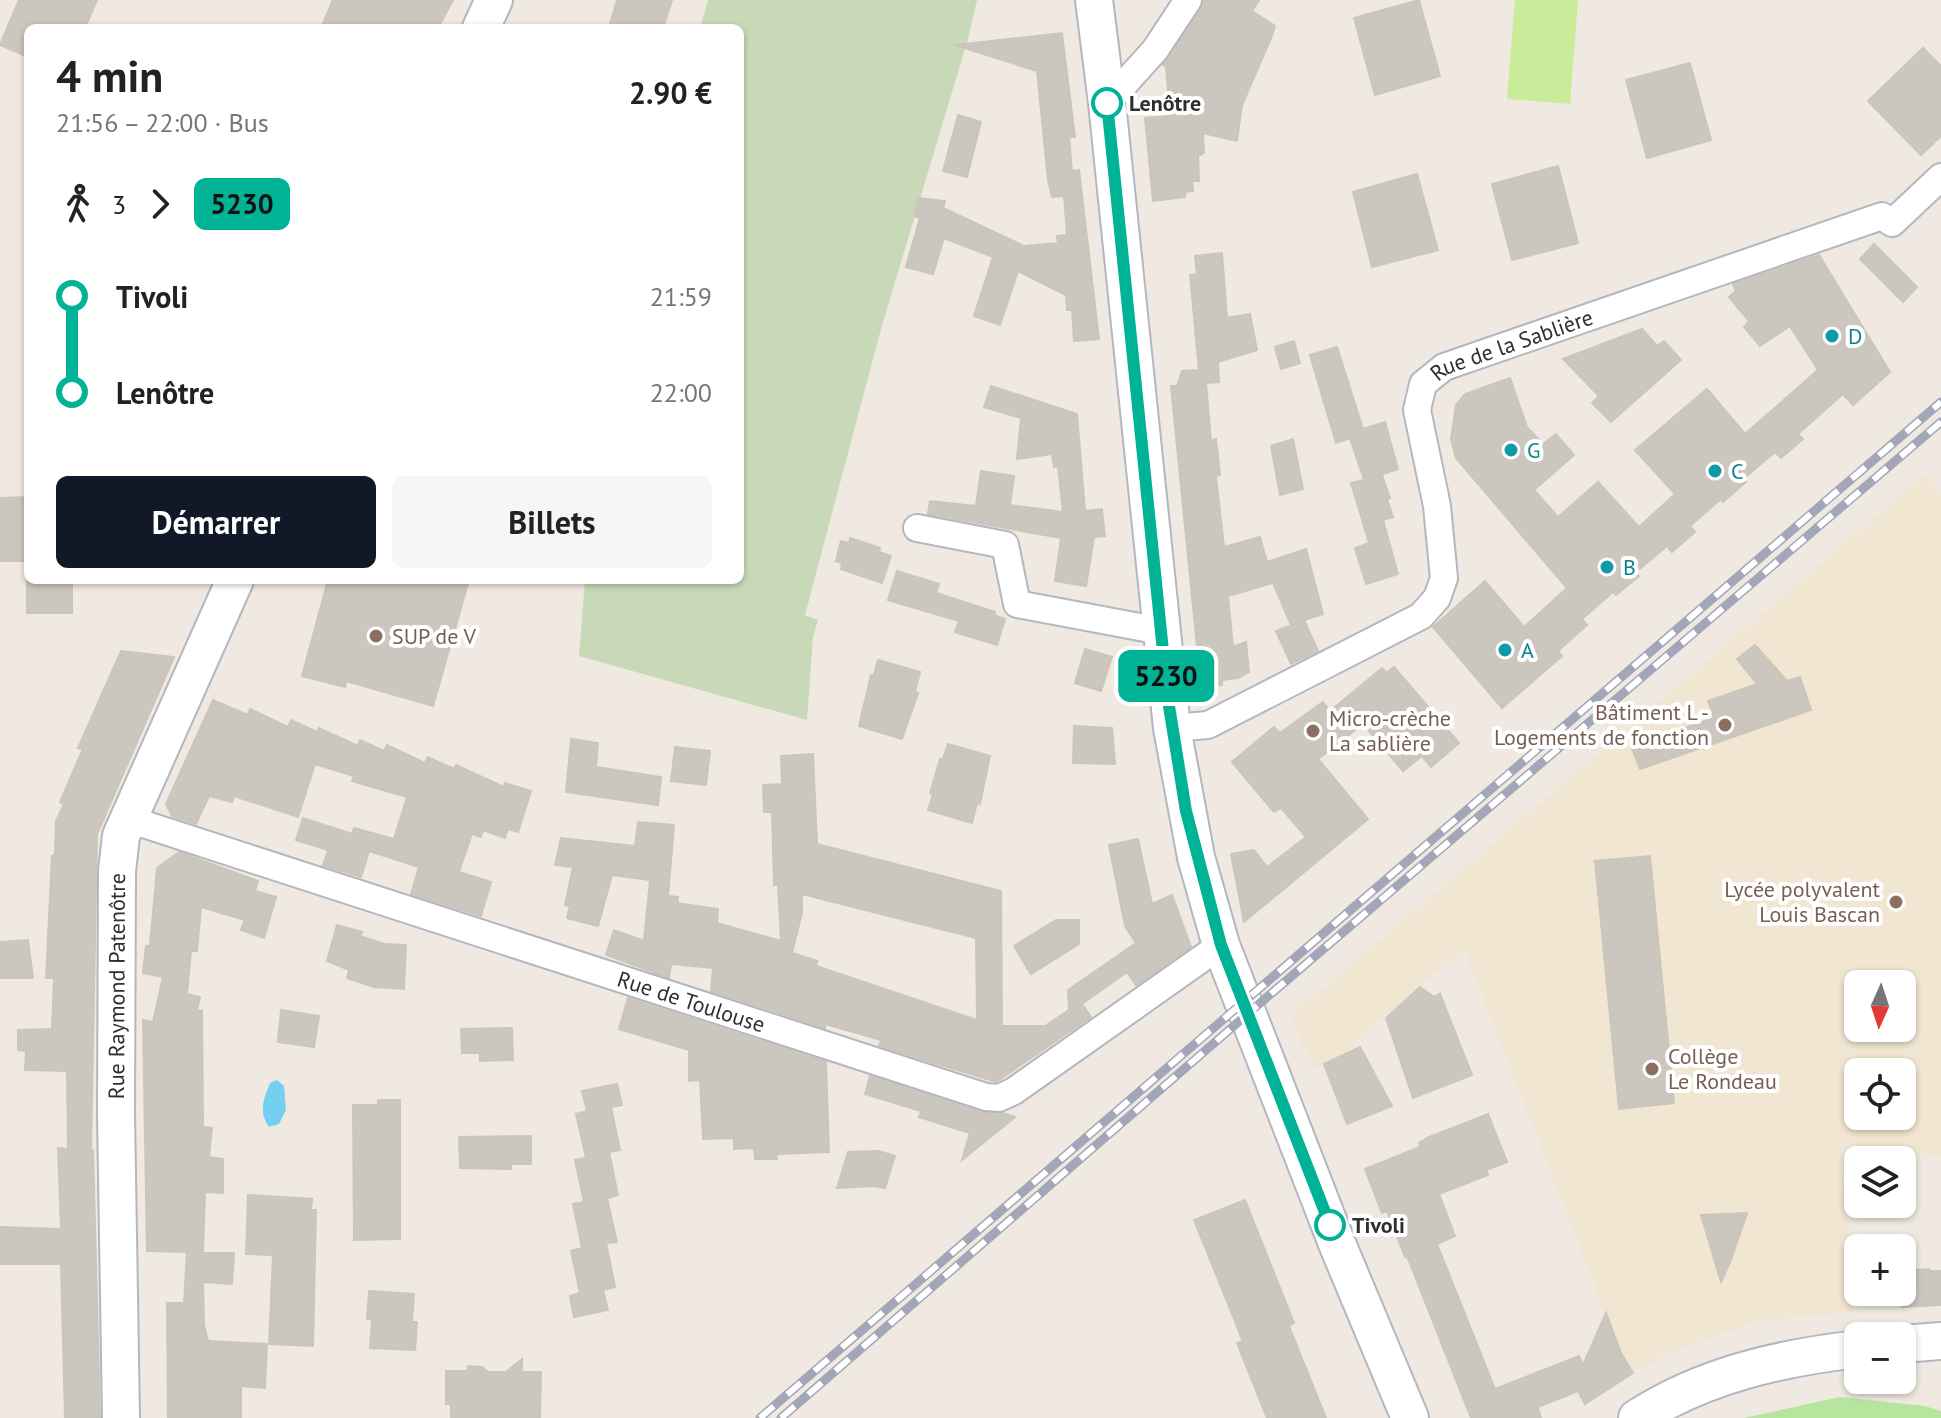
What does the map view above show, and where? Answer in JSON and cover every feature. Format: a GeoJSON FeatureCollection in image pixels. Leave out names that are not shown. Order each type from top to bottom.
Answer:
{"type":"FeatureCollection","features":[{"type":"Feature","properties":{"kind":"main road"},"geometry":{"type":"LineString","coordinates":[[483,24],[494,0]]}},
{"type":"Feature","properties":{"kind":"main road"},"geometry":{"type":"LineString","coordinates":[[1094,0],[1172,728],[1196,857],[1221,945],[1338,1246],[1410,1418]]}},
{"type":"Feature","properties":{"kind":"main road","name":"Rue Raymond Patenôtre"},"geometry":{"type":"LineString","coordinates":[[121,1418],[116,1113],[117,871],[121,836],[233,584]]}},
{"type":"Feature","properties":{"kind":"main road"},"geometry":{"type":"LineString","coordinates":[[1916,1343],[1941,1341]]}},
{"type":"Feature","properties":{"kind":"main road"},"geometry":{"type":"LineString","coordinates":[[1637,1418],[1653,1408],[1740,1371],[1795,1357],[1844,1351]]}},
{"type":"Feature","properties":{"kind":"street"},"geometry":{"type":"LineString","coordinates":[[1107,103],[1155,50],[1188,0]]}},
{"type":"Feature","properties":{"kind":"street","name":"Rue de la Sablière"},"geometry":{"type":"LineString","coordinates":[[1172,728],[1208,725],[1421,616],[1437,598],[1444,578],[1437,506],[1417,410],[1423,384],[1444,367],[1882,216],[1892,223],[1941,177]]}},
{"type":"Feature","properties":{"kind":"street"},"geometry":{"type":"LineString","coordinates":[[917,528],[1005,545],[1017,604],[1161,631]]}},
{"type":"Feature","properties":{"kind":"street","name":"Rue de Toulouse"},"geometry":{"type":"LineString","coordinates":[[128,819],[986,1097],[999,1098],[1014,1091],[1221,945]]}},
{"type":"Feature","properties":{"kind":"shaded area"},"geometry":{"type":"Polygon","coordinates":[[[1927,473],[1941,495],[1941,1156],[1916,1153],[1916,1146],[1840,1144],[1847,1234],[1844,1234],[1844,1306],[1853,1306],[1853,1312],[1758,1321],[1667,1354],[1633,1373],[1621,1353],[1464,949],[1348,1047],[1350,1052],[1315,1068],[1305,1045],[1302,1046],[1292,1015],[1927,473]]]}},
{"type":"Feature","properties":{"kind":"green space"},"geometry":{"type":"Polygon","coordinates":[[[708,0],[977,0],[881,329],[805,615],[818,620],[813,637],[807,720],[579,656],[585,584],[744,584],[744,24],[701,24],[708,0]]]}},
{"type":"Feature","properties":{"kind":"green space"},"geometry":{"type":"Polygon","coordinates":[[[1515,0],[1578,0],[1570,104],[1507,99],[1515,0]]]}},
{"type":"Feature","properties":{"kind":"green space"},"geometry":{"type":"Polygon","coordinates":[[[1840,1397],[1925,1406],[1941,1411],[1941,1418],[1744,1418],[1840,1397]]]}},
{"type":"Feature","properties":{"kind":"water"},"geometry":{"type":"Polygon","coordinates":[[[277,1080],[284,1086],[286,1110],[279,1124],[269,1127],[263,1105],[270,1083],[277,1080]]]}},
{"type":"Feature","properties":{"kind":"building"},"geometry":{"type":"Polygon","coordinates":[[[19,0],[97,0],[87,24],[24,24],[24,55],[0,45],[19,0]]]}},
{"type":"Feature","properties":{"kind":"building"},"geometry":{"type":"Polygon","coordinates":[[[333,0],[453,0],[440,24],[323,24],[333,0]]]}},
{"type":"Feature","properties":{"kind":"building"},"geometry":{"type":"Polygon","coordinates":[[[617,0],[672,0],[664,24],[610,24],[617,0]]]}},
{"type":"Feature","properties":{"kind":"building"},"geometry":{"type":"Polygon","coordinates":[[[1204,0],[1259,0],[1252,11],[1275,26],[1242,105],[1237,141],[1203,133],[1204,153],[1198,156],[1199,181],[1192,181],[1193,191],[1185,192],[1185,197],[1153,201],[1145,118],[1170,116],[1166,67],[1163,65],[1204,0]]]}},
{"type":"Feature","properties":{"kind":"building"},"geometry":{"type":"Polygon","coordinates":[[[1419,0],[1440,76],[1375,95],[1354,18],[1419,0]]]}},
{"type":"Feature","properties":{"kind":"building"},"geometry":{"type":"Polygon","coordinates":[[[1062,33],[1075,137],[1069,137],[1072,171],[1079,170],[1099,339],[1074,341],[1072,310],[1067,310],[1066,295],[1018,271],[1000,325],[974,316],[993,257],[944,238],[933,274],[906,267],[920,218],[914,216],[919,198],[945,201],[943,208],[1024,246],[1058,243],[1057,236],[1067,235],[1064,196],[1052,197],[1048,180],[1037,71],[955,45],[1062,33]]]}},
{"type":"Feature","properties":{"kind":"building"},"geometry":{"type":"Polygon","coordinates":[[[1923,48],[1941,66],[1941,136],[1921,155],[1868,101],[1923,48]]]}},
{"type":"Feature","properties":{"kind":"building"},"geometry":{"type":"Polygon","coordinates":[[[1690,63],[1711,140],[1647,158],[1626,80],[1690,63]]]}},
{"type":"Feature","properties":{"kind":"building"},"geometry":{"type":"Polygon","coordinates":[[[958,115],[981,122],[967,177],[943,171],[958,115]]]}},
{"type":"Feature","properties":{"kind":"building"},"geometry":{"type":"Polygon","coordinates":[[[1558,166],[1578,243],[1512,260],[1492,184],[1558,166]]]}},
{"type":"Feature","properties":{"kind":"building"},"geometry":{"type":"Polygon","coordinates":[[[1417,174],[1438,250],[1372,267],[1353,192],[1417,174]]]}},
{"type":"Feature","properties":{"kind":"building"},"geometry":{"type":"Polygon","coordinates":[[[1874,244],[1917,287],[1903,302],[1860,259],[1874,244]]]}},
{"type":"Feature","properties":{"kind":"building"},"geometry":{"type":"Polygon","coordinates":[[[1222,253],[1227,318],[1250,314],[1257,350],[1218,362],[1219,382],[1206,383],[1211,441],[1216,439],[1220,475],[1216,476],[1224,547],[1260,537],[1267,562],[1306,549],[1323,614],[1304,620],[1318,651],[1291,664],[1276,631],[1297,623],[1291,625],[1273,583],[1228,596],[1233,647],[1246,642],[1249,672],[1238,678],[1222,680],[1222,685],[1201,687],[1171,386],[1177,386],[1182,371],[1199,370],[1190,275],[1197,274],[1195,256],[1222,253]]]}},
{"type":"Feature","properties":{"kind":"building"},"geometry":{"type":"Polygon","coordinates":[[[1819,255],[1890,372],[1853,405],[1843,394],[1798,434],[1803,439],[1781,458],[1775,452],[1743,479],[1746,482],[1690,526],[1695,532],[1672,552],[1667,546],[1636,572],[1639,576],[1616,595],[1613,592],[1582,619],[1587,625],[1558,651],[1562,656],[1502,708],[1433,627],[1485,581],[1524,627],[1567,588],[1456,458],[1451,439],[1456,405],[1465,394],[1510,378],[1527,427],[1543,444],[1556,434],[1574,455],[1534,490],[1558,517],[1598,482],[1639,527],[1675,494],[1635,450],[1707,389],[1745,434],[1818,370],[1790,326],[1760,346],[1744,327],[1749,321],[1729,297],[1736,291],[1733,284],[1819,255]]]}},
{"type":"Feature","properties":{"kind":"building"},"geometry":{"type":"Polygon","coordinates":[[[1642,329],[1657,346],[1664,341],[1681,360],[1611,422],[1592,403],[1599,396],[1563,359],[1642,329]]]}},
{"type":"Feature","properties":{"kind":"building"},"geometry":{"type":"Polygon","coordinates":[[[1294,341],[1300,363],[1281,369],[1275,347],[1294,341]]]}},
{"type":"Feature","properties":{"kind":"building"},"geometry":{"type":"Polygon","coordinates":[[[1337,347],[1363,429],[1385,422],[1398,469],[1368,479],[1382,475],[1390,498],[1387,499],[1393,517],[1383,520],[1398,574],[1366,584],[1355,548],[1369,543],[1351,483],[1364,480],[1350,438],[1336,443],[1310,355],[1337,347]]]}},
{"type":"Feature","properties":{"kind":"building"},"geometry":{"type":"Polygon","coordinates":[[[991,386],[1077,414],[1085,511],[1102,509],[1105,536],[1094,537],[1086,586],[1055,581],[1061,538],[928,514],[930,501],[976,506],[981,471],[1014,476],[1010,505],[1063,512],[1058,466],[1054,467],[1052,454],[1017,459],[1021,418],[984,407],[991,386]]]}},
{"type":"Feature","properties":{"kind":"building"},"geometry":{"type":"Polygon","coordinates":[[[1293,439],[1303,489],[1280,495],[1271,446],[1293,439]]]}},
{"type":"Feature","properties":{"kind":"building"},"geometry":{"type":"Polygon","coordinates":[[[24,497],[24,561],[0,561],[0,498],[24,497]]]}},
{"type":"Feature","properties":{"kind":"building"},"geometry":{"type":"Polygon","coordinates":[[[850,538],[880,548],[879,552],[891,556],[882,583],[841,569],[842,563],[836,561],[841,541],[849,543],[850,538]]]}},
{"type":"Feature","properties":{"kind":"building"},"geometry":{"type":"Polygon","coordinates":[[[897,571],[939,584],[936,593],[995,612],[994,615],[1005,619],[997,645],[955,632],[959,621],[888,600],[897,571]]]}},
{"type":"Feature","properties":{"kind":"building"},"geometry":{"type":"Polygon","coordinates":[[[27,584],[72,584],[72,613],[27,613],[27,584]]]}},
{"type":"Feature","properties":{"kind":"building"},"geometry":{"type":"Polygon","coordinates":[[[327,584],[468,584],[433,706],[346,681],[345,687],[302,676],[327,584]]]}},
{"type":"Feature","properties":{"kind":"building"},"geometry":{"type":"Polygon","coordinates":[[[1755,645],[1787,681],[1800,677],[1811,710],[1640,769],[1631,746],[1714,718],[1708,701],[1757,684],[1737,659],[1755,645]]]}},
{"type":"Feature","properties":{"kind":"building"},"geometry":{"type":"Polygon","coordinates":[[[1085,649],[1112,657],[1101,691],[1075,683],[1085,649]]]}},
{"type":"Feature","properties":{"kind":"building"},"geometry":{"type":"Polygon","coordinates":[[[121,651],[174,657],[97,834],[91,1150],[100,1418],[65,1418],[61,1264],[0,1264],[0,1227],[61,1229],[58,1148],[68,1149],[67,1071],[25,1070],[26,1051],[18,1050],[18,1030],[52,1029],[54,978],[46,978],[56,821],[64,804],[60,802],[83,749],[78,748],[121,651]]]}},
{"type":"Feature","properties":{"kind":"building"},"geometry":{"type":"Polygon","coordinates":[[[878,660],[920,672],[915,692],[918,693],[902,739],[859,726],[871,675],[874,675],[878,660]]]}},
{"type":"Feature","properties":{"kind":"building"},"geometry":{"type":"Polygon","coordinates":[[[1394,667],[1459,743],[1431,767],[1422,756],[1403,771],[1363,724],[1318,759],[1368,819],[1244,922],[1231,854],[1254,850],[1267,867],[1306,837],[1281,808],[1274,812],[1232,762],[1274,727],[1280,733],[1323,702],[1330,711],[1382,668],[1387,673],[1394,667]]]}},
{"type":"Feature","properties":{"kind":"building"},"geometry":{"type":"Polygon","coordinates":[[[213,700],[248,715],[250,709],[288,727],[291,720],[317,732],[319,728],[358,746],[360,740],[384,751],[387,745],[425,763],[428,757],[454,769],[456,765],[504,787],[505,783],[531,791],[518,832],[508,829],[505,838],[483,830],[481,837],[472,834],[459,872],[491,882],[481,916],[411,894],[419,867],[369,851],[361,877],[323,865],[328,850],[296,840],[303,818],[352,834],[354,828],[394,839],[407,797],[352,781],[354,776],[315,764],[298,817],[234,796],[232,802],[209,796],[196,824],[172,816],[166,804],[213,700]]]}},
{"type":"Feature","properties":{"kind":"building"},"geometry":{"type":"Polygon","coordinates":[[[1074,726],[1112,728],[1115,764],[1073,763],[1074,726]]]}},
{"type":"Feature","properties":{"kind":"building"},"geometry":{"type":"Polygon","coordinates":[[[571,739],[598,743],[596,767],[661,777],[658,805],[566,792],[571,739]]]}},
{"type":"Feature","properties":{"kind":"building"},"geometry":{"type":"Polygon","coordinates":[[[948,744],[990,756],[980,804],[977,803],[972,823],[928,810],[940,759],[943,759],[948,744]]]}},
{"type":"Feature","properties":{"kind":"building"},"geometry":{"type":"Polygon","coordinates":[[[675,747],[710,751],[706,785],[671,781],[675,747]]]}},
{"type":"Feature","properties":{"kind":"building"},"geometry":{"type":"Polygon","coordinates":[[[813,754],[817,844],[1001,891],[1002,1026],[1045,1026],[1069,1010],[1068,990],[1136,943],[1125,926],[1109,845],[1138,839],[1152,904],[1172,895],[1191,947],[1136,985],[1127,972],[1082,1004],[1091,1017],[996,1082],[879,1046],[881,1040],[825,1024],[825,1028],[711,991],[713,968],[671,964],[669,978],[606,955],[614,930],[644,941],[650,880],[612,875],[598,926],[567,918],[570,906],[565,905],[573,867],[555,865],[561,838],[635,846],[638,822],[674,825],[668,896],[678,897],[677,903],[718,909],[717,923],[781,941],[778,885],[774,885],[772,812],[764,812],[763,785],[782,784],[781,756],[813,754]],[[802,894],[802,913],[792,953],[817,961],[816,966],[977,1020],[976,938],[802,894]]]}},
{"type":"Feature","properties":{"kind":"building"},"geometry":{"type":"Polygon","coordinates":[[[179,852],[258,881],[255,891],[276,897],[264,938],[241,930],[245,920],[201,907],[197,951],[191,951],[187,994],[200,997],[197,1010],[202,1011],[203,1127],[212,1128],[209,1157],[223,1159],[223,1193],[205,1192],[203,1253],[234,1253],[232,1284],[203,1282],[204,1325],[208,1341],[267,1344],[265,1388],[241,1386],[241,1418],[168,1418],[167,1303],[184,1303],[187,1252],[147,1251],[143,1020],[153,1022],[163,977],[143,973],[146,946],[150,946],[157,868],[179,852]]]}},
{"type":"Feature","properties":{"kind":"building"},"geometry":{"type":"Polygon","coordinates":[[[1650,856],[1674,1103],[1619,1109],[1595,861],[1650,856]]]}},
{"type":"Feature","properties":{"kind":"building"},"geometry":{"type":"Polygon","coordinates":[[[1056,920],[1079,920],[1079,944],[1031,974],[1014,946],[1056,920]]]}},
{"type":"Feature","properties":{"kind":"building"},"geometry":{"type":"Polygon","coordinates":[[[337,925],[362,932],[360,936],[384,944],[406,945],[404,989],[374,987],[347,978],[349,970],[327,961],[337,925]]]}},
{"type":"Feature","properties":{"kind":"building"},"geometry":{"type":"Polygon","coordinates":[[[28,940],[33,978],[0,978],[0,942],[28,940]]]}},
{"type":"Feature","properties":{"kind":"building"},"geometry":{"type":"Polygon","coordinates":[[[1420,987],[1434,997],[1440,994],[1472,1075],[1413,1098],[1386,1018],[1420,987]]]}},
{"type":"Feature","properties":{"kind":"building"},"geometry":{"type":"Polygon","coordinates":[[[628,998],[826,1062],[829,1152],[776,1154],[777,1159],[755,1159],[754,1148],[734,1149],[734,1138],[703,1139],[700,1080],[689,1081],[689,1050],[619,1029],[628,998]]]}},
{"type":"Feature","properties":{"kind":"building"},"geometry":{"type":"Polygon","coordinates":[[[281,1010],[319,1016],[314,1047],[278,1042],[281,1010]]]}},
{"type":"Feature","properties":{"kind":"building"},"geometry":{"type":"Polygon","coordinates":[[[512,1028],[513,1060],[480,1061],[480,1053],[462,1053],[461,1029],[512,1028]]]}},
{"type":"Feature","properties":{"kind":"building"},"geometry":{"type":"Polygon","coordinates":[[[1360,1047],[1392,1106],[1347,1124],[1324,1064],[1360,1047]]]}},
{"type":"Feature","properties":{"kind":"building"},"geometry":{"type":"Polygon","coordinates":[[[870,1076],[981,1112],[1015,1117],[962,1160],[970,1133],[919,1117],[921,1111],[865,1094],[870,1076]]]}},
{"type":"Feature","properties":{"kind":"building"},"geometry":{"type":"Polygon","coordinates":[[[617,1084],[622,1105],[611,1107],[620,1150],[609,1152],[618,1195],[607,1198],[617,1242],[606,1243],[615,1287],[603,1290],[608,1310],[574,1317],[570,1296],[580,1293],[571,1251],[582,1248],[573,1204],[584,1202],[575,1160],[586,1158],[576,1114],[587,1111],[582,1091],[617,1084]]]}},
{"type":"Feature","properties":{"kind":"building"},"geometry":{"type":"Polygon","coordinates":[[[378,1100],[400,1100],[400,1239],[354,1240],[353,1105],[378,1105],[378,1100]]]}},
{"type":"Feature","properties":{"kind":"building"},"geometry":{"type":"Polygon","coordinates":[[[1488,1114],[1507,1162],[1486,1170],[1488,1175],[1439,1194],[1455,1236],[1437,1244],[1495,1389],[1579,1356],[1583,1365],[1606,1313],[1621,1353],[1633,1373],[1585,1404],[1578,1391],[1538,1407],[1541,1418],[1471,1418],[1407,1256],[1387,1211],[1382,1213],[1365,1169],[1420,1147],[1419,1143],[1427,1138],[1488,1114]]]}},
{"type":"Feature","properties":{"kind":"building"},"geometry":{"type":"Polygon","coordinates":[[[531,1136],[531,1164],[511,1164],[511,1169],[460,1168],[459,1137],[531,1136]]]}},
{"type":"Feature","properties":{"kind":"building"},"geometry":{"type":"Polygon","coordinates":[[[878,1151],[895,1156],[885,1188],[837,1188],[848,1152],[878,1151]]]}},
{"type":"Feature","properties":{"kind":"building"},"geometry":{"type":"Polygon","coordinates":[[[248,1195],[312,1199],[311,1210],[316,1210],[313,1346],[269,1344],[273,1255],[246,1254],[248,1195]]]}},
{"type":"Feature","properties":{"kind":"building"},"geometry":{"type":"Polygon","coordinates":[[[1245,1200],[1294,1323],[1289,1326],[1326,1418],[1267,1418],[1237,1343],[1243,1341],[1194,1220],[1245,1200]]]}},
{"type":"Feature","properties":{"kind":"building"},"geometry":{"type":"Polygon","coordinates":[[[1747,1213],[1731,1260],[1721,1282],[1701,1215],[1747,1213]]]}},
{"type":"Feature","properties":{"kind":"building"},"geometry":{"type":"Polygon","coordinates":[[[1916,1270],[1941,1271],[1941,1305],[1902,1307],[1916,1306],[1916,1270]]]}},
{"type":"Feature","properties":{"kind":"building"},"geometry":{"type":"Polygon","coordinates":[[[369,1291],[414,1294],[412,1322],[417,1322],[415,1350],[370,1348],[372,1319],[367,1319],[369,1291]]]}},
{"type":"Feature","properties":{"kind":"building"},"geometry":{"type":"Polygon","coordinates":[[[522,1359],[522,1372],[541,1372],[540,1418],[451,1418],[451,1404],[446,1404],[446,1371],[468,1371],[468,1366],[482,1367],[488,1372],[506,1372],[522,1359]]]}},
{"type":"Feature","properties":{"kind":"railway"},"geometry":{"type":"LineString","coordinates":[[760,1418],[1941,402]]}},
{"type":"Feature","properties":{"kind":"railway"},"geometry":{"type":"LineString","coordinates":[[781,1418],[1273,992],[1941,422]]}},
{"type":"Feature","properties":{"kind":"bus line","name":"5230"},"geometry":{"type":"LineString","coordinates":[[1107,103],[1168,700],[1186,811],[1221,945],[1330,1225]]}},
{"type":"Feature","properties":{"kind":"place","name":"Lenôtre"},"geometry":{"type":"Point","coordinates":[1107,103]}},
{"type":"Feature","properties":{"kind":"place","name":"D"},"geometry":{"type":"Point","coordinates":[1832,336]}},
{"type":"Feature","properties":{"kind":"place","name":"G"},"geometry":{"type":"Point","coordinates":[1511,450]}},
{"type":"Feature","properties":{"kind":"place","name":"C"},"geometry":{"type":"Point","coordinates":[1715,471]}},
{"type":"Feature","properties":{"kind":"place","name":"B"},"geometry":{"type":"Point","coordinates":[1607,567]}},
{"type":"Feature","properties":{"kind":"place","name":"SUP de V"},"geometry":{"type":"Point","coordinates":[376,636]}},
{"type":"Feature","properties":{"kind":"place","name":"A"},"geometry":{"type":"Point","coordinates":[1505,650]}},
{"type":"Feature","properties":{"kind":"place","name":"Bâtiment L - Logements de fonction"},"geometry":{"type":"Point","coordinates":[1725,725]}},
{"type":"Feature","properties":{"kind":"place","name":"Micro-crèche La sablière"},"geometry":{"type":"Point","coordinates":[1313,731]}},
{"type":"Feature","properties":{"kind":"place","name":"Lycée polyvalent Louis Bascan"},"geometry":{"type":"Point","coordinates":[1896,902]}},
{"type":"Feature","properties":{"kind":"place","name":"Collège Le Rondeau"},"geometry":{"type":"Point","coordinates":[1652,1069]}},
{"type":"Feature","properties":{"kind":"place","name":"Tivoli"},"geometry":{"type":"Point","coordinates":[1330,1225]}}]}
